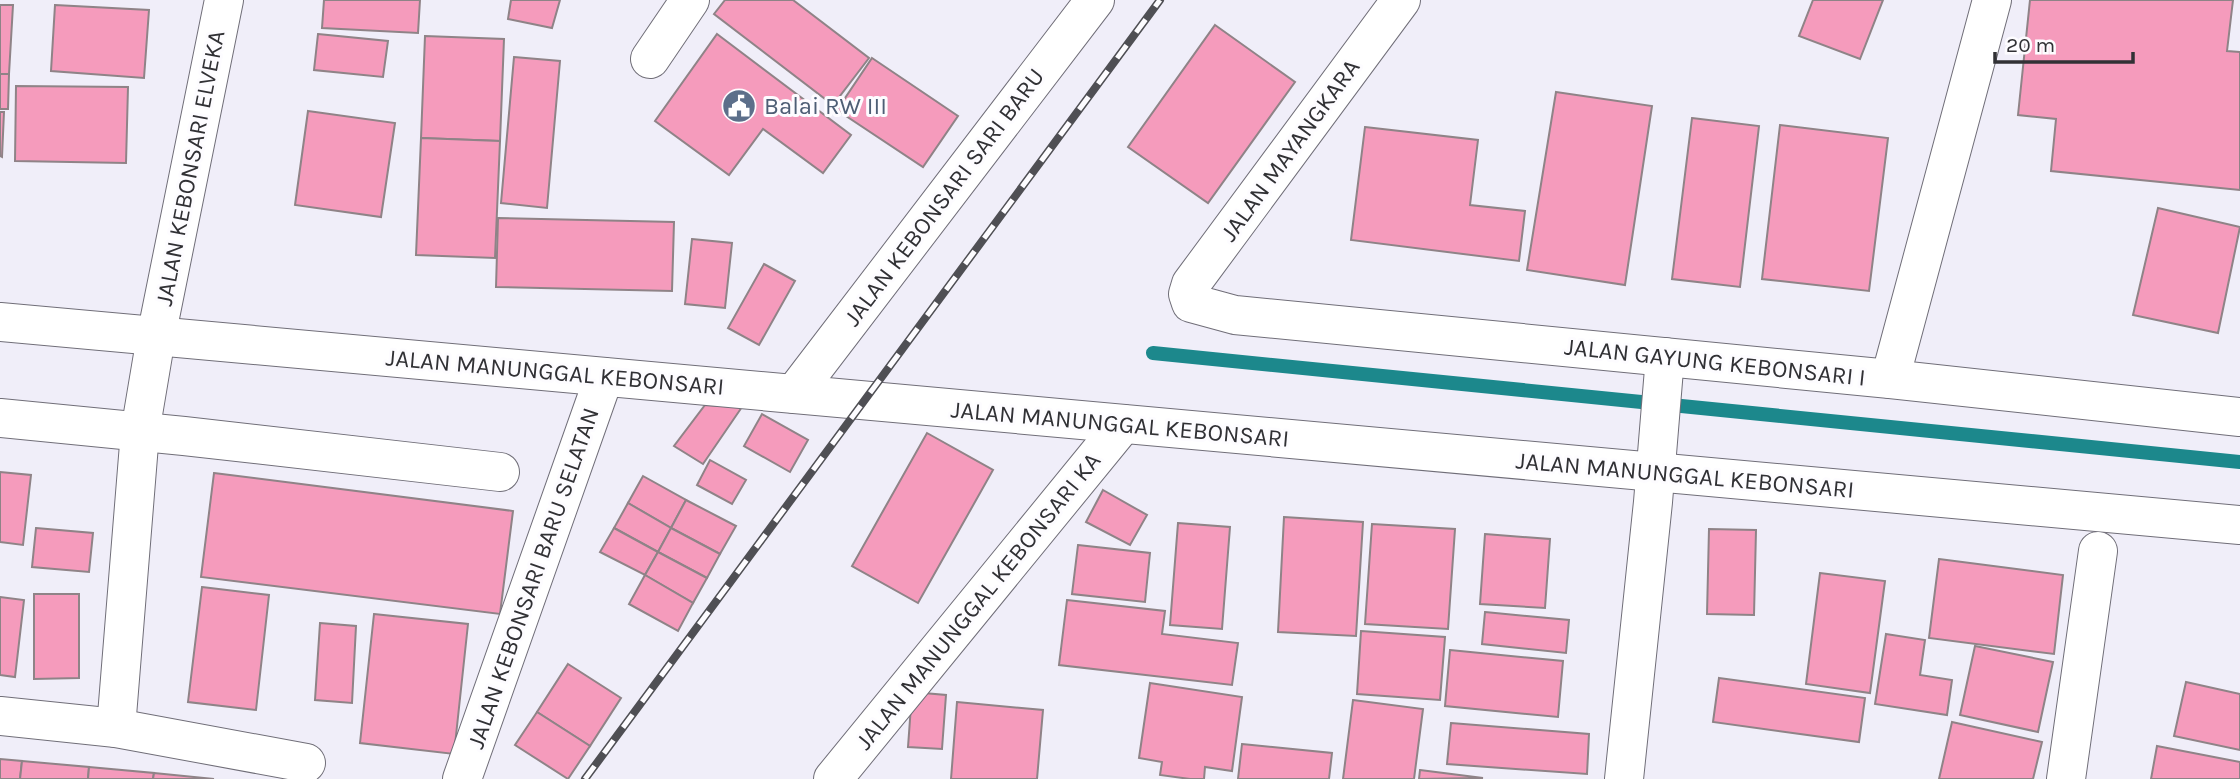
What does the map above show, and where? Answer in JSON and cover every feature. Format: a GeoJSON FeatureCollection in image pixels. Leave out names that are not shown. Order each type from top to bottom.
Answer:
{"type":"FeatureCollection","features":[{"type":"Feature","properties":{"kind":"street","name":"JALAN KEBONSARI ELVEKA"},"geometry":{"type":"LineString","coordinates":[[116,728],[140,432],[156,337],[224,0]]}},
{"type":"Feature","properties":{"kind":"street"},"geometry":{"type":"LineString","coordinates":[[650,59],[690,0]]}},
{"type":"Feature","properties":{"kind":"street","name":"JALAN KEBONSARI SARI BARU"},"geometry":{"type":"LineString","coordinates":[[794,394],[1095,0]]}},
{"type":"Feature","properties":{"kind":"street","name":"JALAN MAYANGKARA"},"geometry":{"type":"LineString","coordinates":[[1191,303],[1188,294],[1191,284],[1401,0]]}},
{"type":"Feature","properties":{"kind":"street"},"geometry":{"type":"LineString","coordinates":[[1890,379],[1992,0]]}},
{"type":"Feature","properties":{"kind":"street","name":"JALAN GAYUNG KEBONSARI I"},"geometry":{"type":"LineString","coordinates":[[1191,303],[1235,315],[1662,387],[1890,379],[2240,417]]}},
{"type":"Feature","properties":{"kind":"street","name":"JALAN MANUNGGAL KEBONSARI"},"geometry":{"type":"LineString","coordinates":[[0,322],[2240,525]]}},
{"type":"Feature","properties":{"kind":"street","name":"JALAN KEBONSARI BARU SELATAN"},"geometry":{"type":"LineString","coordinates":[[462,779],[604,377]]}},
{"type":"Feature","properties":{"kind":"street"},"geometry":{"type":"LineString","coordinates":[[1624,779],[1662,387]]}},
{"type":"Feature","properties":{"kind":"street"},"geometry":{"type":"LineString","coordinates":[[0,418],[500,472]]}},
{"type":"Feature","properties":{"kind":"street","name":"JALAN MANUNGGAL KEBONSARI KA"},"geometry":{"type":"LineString","coordinates":[[850,773],[1123,424]]}},
{"type":"Feature","properties":{"kind":"street"},"geometry":{"type":"LineString","coordinates":[[2066,779],[2098,551]]}},
{"type":"Feature","properties":{"kind":"street"},"geometry":{"type":"LineString","coordinates":[[0,716],[116,728],[306,763]]}},
{"type":"Feature","properties":{"kind":"building"},"geometry":{"type":"Polygon","coordinates":[[[324,0],[420,0],[418,33],[322,28],[324,0]]]}},
{"type":"Feature","properties":{"kind":"building"},"geometry":{"type":"Polygon","coordinates":[[[511,0],[560,0],[552,28],[508,19],[511,0]]]}},
{"type":"Feature","properties":{"kind":"building"},"geometry":{"type":"Polygon","coordinates":[[[725,0],[793,0],[869,58],[833,105],[714,14],[725,0]]]}},
{"type":"Feature","properties":{"kind":"building"},"geometry":{"type":"Polygon","coordinates":[[[1813,0],[1883,0],[1860,59],[1799,36],[1813,0]]]}},
{"type":"Feature","properties":{"kind":"building"},"geometry":{"type":"Polygon","coordinates":[[[2030,0],[2233,0],[2227,51],[2240,52],[2240,190],[2051,171],[2056,119],[2018,115],[2030,0]]]}},
{"type":"Feature","properties":{"kind":"building"},"geometry":{"type":"Polygon","coordinates":[[[0,5],[13,5],[9,74],[0,74],[0,5]]]}},
{"type":"Feature","properties":{"kind":"building"},"geometry":{"type":"Polygon","coordinates":[[[55,5],[149,10],[144,78],[51,71],[55,5]]]}},
{"type":"Feature","properties":{"kind":"building"},"geometry":{"type":"Polygon","coordinates":[[[1215,25],[1295,82],[1208,203],[1128,147],[1215,25]]]}},
{"type":"Feature","properties":{"kind":"building"},"geometry":{"type":"Polygon","coordinates":[[[318,34],[388,41],[383,77],[314,70],[318,34]]]}},
{"type":"Feature","properties":{"kind":"building","name":"Balai RW III"},"geometry":{"type":"Polygon","coordinates":[[[717,34],[851,135],[823,173],[763,129],[729,175],[655,121],[717,34]]]}},
{"type":"Feature","properties":{"kind":"building"},"geometry":{"type":"Polygon","coordinates":[[[425,36],[504,39],[500,141],[421,138],[425,36]]]}},
{"type":"Feature","properties":{"kind":"building"},"geometry":{"type":"Polygon","coordinates":[[[514,57],[560,61],[547,208],[501,203],[514,57]]]}},
{"type":"Feature","properties":{"kind":"building"},"geometry":{"type":"Polygon","coordinates":[[[872,58],[958,116],[923,167],[837,110],[872,58]]]}},
{"type":"Feature","properties":{"kind":"building"},"geometry":{"type":"Polygon","coordinates":[[[0,74],[9,74],[8,109],[0,109],[0,74]]]}},
{"type":"Feature","properties":{"kind":"building"},"geometry":{"type":"Polygon","coordinates":[[[16,86],[128,87],[126,163],[15,161],[16,86]]]}},
{"type":"Feature","properties":{"kind":"building"},"geometry":{"type":"Polygon","coordinates":[[[1556,92],[1652,106],[1625,285],[1527,270],[1556,92]]]}},
{"type":"Feature","properties":{"kind":"building"},"geometry":{"type":"Polygon","coordinates":[[[308,111],[395,123],[381,217],[295,205],[308,111]]]}},
{"type":"Feature","properties":{"kind":"building"},"geometry":{"type":"Polygon","coordinates":[[[0,112],[4,112],[2,157],[0,156],[0,112]]]}},
{"type":"Feature","properties":{"kind":"building"},"geometry":{"type":"Polygon","coordinates":[[[1692,118],[1759,126],[1740,287],[1672,279],[1692,118]]]}},
{"type":"Feature","properties":{"kind":"building"},"geometry":{"type":"Polygon","coordinates":[[[1780,125],[1888,138],[1869,291],[1762,279],[1780,125]]]}},
{"type":"Feature","properties":{"kind":"building"},"geometry":{"type":"Polygon","coordinates":[[[1365,127],[1478,140],[1470,205],[1525,211],[1519,261],[1351,240],[1365,127]]]}},
{"type":"Feature","properties":{"kind":"building"},"geometry":{"type":"Polygon","coordinates":[[[421,138],[500,141],[495,258],[416,255],[421,138]]]}},
{"type":"Feature","properties":{"kind":"building"},"geometry":{"type":"Polygon","coordinates":[[[2158,208],[2240,227],[2218,333],[2133,315],[2158,208]]]}},
{"type":"Feature","properties":{"kind":"building"},"geometry":{"type":"Polygon","coordinates":[[[498,218],[674,222],[672,291],[496,287],[498,218]]]}},
{"type":"Feature","properties":{"kind":"building"},"geometry":{"type":"Polygon","coordinates":[[[692,239],[732,243],[725,308],[685,304],[692,239]]]}},
{"type":"Feature","properties":{"kind":"building"},"geometry":{"type":"Polygon","coordinates":[[[764,264],[795,281],[759,345],[728,328],[764,264]]]}},
{"type":"Feature","properties":{"kind":"building"},"geometry":{"type":"Polygon","coordinates":[[[705,405],[742,407],[703,464],[674,446],[705,405]]]}},
{"type":"Feature","properties":{"kind":"building"},"geometry":{"type":"Polygon","coordinates":[[[762,414],[808,440],[790,472],[744,446],[762,414]]]}},
{"type":"Feature","properties":{"kind":"building"},"geometry":{"type":"Polygon","coordinates":[[[927,433],[993,470],[918,603],[852,566],[927,433]]]}},
{"type":"Feature","properties":{"kind":"building"},"geometry":{"type":"Polygon","coordinates":[[[710,460],[746,480],[732,504],[697,485],[710,460]]]}},
{"type":"Feature","properties":{"kind":"building"},"geometry":{"type":"Polygon","coordinates":[[[0,472],[31,475],[23,545],[0,542],[0,472]]]}},
{"type":"Feature","properties":{"kind":"building"},"geometry":{"type":"Polygon","coordinates":[[[214,473],[513,511],[500,614],[201,577],[214,473]]]}},
{"type":"Feature","properties":{"kind":"building"},"geometry":{"type":"Polygon","coordinates":[[[643,476],[686,500],[671,528],[628,503],[643,476]]]}},
{"type":"Feature","properties":{"kind":"building"},"geometry":{"type":"Polygon","coordinates":[[[1103,490],[1147,515],[1130,545],[1086,522],[1103,490]]]}},
{"type":"Feature","properties":{"kind":"building"},"geometry":{"type":"Polygon","coordinates":[[[686,500],[736,526],[720,554],[671,528],[686,500]]]}},
{"type":"Feature","properties":{"kind":"building"},"geometry":{"type":"Polygon","coordinates":[[[628,503],[671,528],[658,552],[614,528],[628,503]]]}},
{"type":"Feature","properties":{"kind":"building"},"geometry":{"type":"Polygon","coordinates":[[[1284,517],[1363,522],[1356,636],[1278,632],[1284,517]]]}},
{"type":"Feature","properties":{"kind":"building"},"geometry":{"type":"Polygon","coordinates":[[[1178,523],[1230,527],[1222,629],[1170,625],[1178,523]]]}},
{"type":"Feature","properties":{"kind":"building"},"geometry":{"type":"Polygon","coordinates":[[[1372,524],[1455,529],[1448,629],[1365,624],[1372,524]]]}},
{"type":"Feature","properties":{"kind":"building"},"geometry":{"type":"Polygon","coordinates":[[[36,528],[93,533],[89,572],[32,567],[36,528]]]}},
{"type":"Feature","properties":{"kind":"building"},"geometry":{"type":"Polygon","coordinates":[[[614,528],[658,552],[645,575],[600,552],[614,528]]]}},
{"type":"Feature","properties":{"kind":"building"},"geometry":{"type":"Polygon","coordinates":[[[671,528],[720,554],[707,578],[658,552],[671,528]]]}},
{"type":"Feature","properties":{"kind":"building"},"geometry":{"type":"Polygon","coordinates":[[[1709,529],[1756,530],[1754,615],[1707,614],[1709,529]]]}},
{"type":"Feature","properties":{"kind":"building"},"geometry":{"type":"Polygon","coordinates":[[[1485,534],[1550,539],[1545,608],[1480,604],[1485,534]]]}},
{"type":"Feature","properties":{"kind":"building"},"geometry":{"type":"Polygon","coordinates":[[[1078,545],[1150,553],[1145,602],[1072,594],[1078,545]]]}},
{"type":"Feature","properties":{"kind":"building"},"geometry":{"type":"Polygon","coordinates":[[[658,552],[707,578],[693,603],[645,575],[658,552]]]}},
{"type":"Feature","properties":{"kind":"building"},"geometry":{"type":"Polygon","coordinates":[[[1939,559],[2063,575],[2054,654],[1929,638],[1939,559]]]}},
{"type":"Feature","properties":{"kind":"building"},"geometry":{"type":"Polygon","coordinates":[[[1820,573],[1885,581],[1870,693],[1806,684],[1820,573]]]}},
{"type":"Feature","properties":{"kind":"building"},"geometry":{"type":"Polygon","coordinates":[[[645,575],[693,603],[678,631],[629,604],[645,575]]]}},
{"type":"Feature","properties":{"kind":"building"},"geometry":{"type":"Polygon","coordinates":[[[202,587],[269,595],[256,710],[188,702],[202,587]]]}},
{"type":"Feature","properties":{"kind":"building"},"geometry":{"type":"Polygon","coordinates":[[[34,594],[79,594],[79,678],[34,679],[34,594]]]}},
{"type":"Feature","properties":{"kind":"building"},"geometry":{"type":"Polygon","coordinates":[[[0,597],[24,600],[15,677],[0,675],[0,597]]]}},
{"type":"Feature","properties":{"kind":"building"},"geometry":{"type":"Polygon","coordinates":[[[1067,600],[1165,611],[1162,634],[1238,643],[1232,685],[1059,665],[1067,600]]]}},
{"type":"Feature","properties":{"kind":"building"},"geometry":{"type":"Polygon","coordinates":[[[1485,612],[1569,620],[1566,653],[1482,644],[1485,612]]]}},
{"type":"Feature","properties":{"kind":"building"},"geometry":{"type":"Polygon","coordinates":[[[374,614],[468,624],[454,754],[360,743],[374,614]]]}},
{"type":"Feature","properties":{"kind":"building"},"geometry":{"type":"Polygon","coordinates":[[[320,623],[356,626],[352,703],[315,700],[320,623]]]}},
{"type":"Feature","properties":{"kind":"building"},"geometry":{"type":"Polygon","coordinates":[[[1361,631],[1445,637],[1440,700],[1357,694],[1361,631]]]}},
{"type":"Feature","properties":{"kind":"building"},"geometry":{"type":"Polygon","coordinates":[[[1886,634],[1925,640],[1920,675],[1952,680],[1947,715],[1875,704],[1886,634]]]}},
{"type":"Feature","properties":{"kind":"building"},"geometry":{"type":"Polygon","coordinates":[[[1975,646],[2053,662],[2038,732],[1960,715],[1975,646]]]}},
{"type":"Feature","properties":{"kind":"building"},"geometry":{"type":"Polygon","coordinates":[[[1450,650],[1563,661],[1558,717],[1445,706],[1450,650]]]}},
{"type":"Feature","properties":{"kind":"building"},"geometry":{"type":"Polygon","coordinates":[[[568,664],[621,698],[590,746],[537,712],[568,664]]]}},
{"type":"Feature","properties":{"kind":"building"},"geometry":{"type":"Polygon","coordinates":[[[1719,678],[1865,698],[1859,742],[1713,722],[1719,678]]]}},
{"type":"Feature","properties":{"kind":"building"},"geometry":{"type":"Polygon","coordinates":[[[2186,682],[2240,694],[2240,750],[2174,736],[2186,682]]]}},
{"type":"Feature","properties":{"kind":"building"},"geometry":{"type":"Polygon","coordinates":[[[1150,683],[1242,697],[1232,771],[1205,767],[1204,779],[1160,775],[1162,762],[1139,758],[1150,683]]]}},
{"type":"Feature","properties":{"kind":"building"},"geometry":{"type":"Polygon","coordinates":[[[912,692],[946,695],[942,749],[908,747],[912,692]]]}},
{"type":"Feature","properties":{"kind":"building"},"geometry":{"type":"Polygon","coordinates":[[[1353,700],[1423,709],[1414,779],[1343,779],[1353,700]]]}},
{"type":"Feature","properties":{"kind":"building"},"geometry":{"type":"Polygon","coordinates":[[[957,702],[1043,710],[1037,779],[951,779],[957,702]]]}},
{"type":"Feature","properties":{"kind":"building"},"geometry":{"type":"Polygon","coordinates":[[[537,712],[590,746],[568,779],[515,745],[537,712]]]}},
{"type":"Feature","properties":{"kind":"building"},"geometry":{"type":"Polygon","coordinates":[[[1952,722],[2042,742],[2033,779],[1939,779],[1952,722]]]}},
{"type":"Feature","properties":{"kind":"building"},"geometry":{"type":"Polygon","coordinates":[[[1451,723],[1589,734],[1587,774],[1447,764],[1451,723]]]}},
{"type":"Feature","properties":{"kind":"building"},"geometry":{"type":"Polygon","coordinates":[[[1242,744],[1332,753],[1329,779],[1238,779],[1242,744]]]}},
{"type":"Feature","properties":{"kind":"building"},"geometry":{"type":"Polygon","coordinates":[[[2157,746],[2240,762],[2240,779],[2151,779],[2157,746]]]}},
{"type":"Feature","properties":{"kind":"building"},"geometry":{"type":"Polygon","coordinates":[[[0,759],[22,761],[20,779],[0,779],[0,759]]]}},
{"type":"Feature","properties":{"kind":"building"},"geometry":{"type":"Polygon","coordinates":[[[22,761],[89,767],[88,779],[20,779],[22,761]]]}},
{"type":"Feature","properties":{"kind":"building"},"geometry":{"type":"Polygon","coordinates":[[[89,767],[154,773],[153,779],[88,779],[89,767]]]}},
{"type":"Feature","properties":{"kind":"building"},"geometry":{"type":"Polygon","coordinates":[[[1420,770],[1483,778],[1419,779],[1420,770]]]}},
{"type":"Feature","properties":{"kind":"building"},"geometry":{"type":"Polygon","coordinates":[[[154,773],[214,779],[153,779],[154,773]]]}},
{"type":"Feature","properties":{"kind":"waterway"},"geometry":{"type":"LineString","coordinates":[[1153,353],[2240,462]]}},
{"type":"Feature","properties":{"kind":"railway"},"geometry":{"type":"LineString","coordinates":[[585,779],[1160,0]]}},
{"type":"Feature","properties":{"kind":"place","name":"Balai RW III"},"geometry":{"type":"Point","coordinates":[739,106]}}]}
